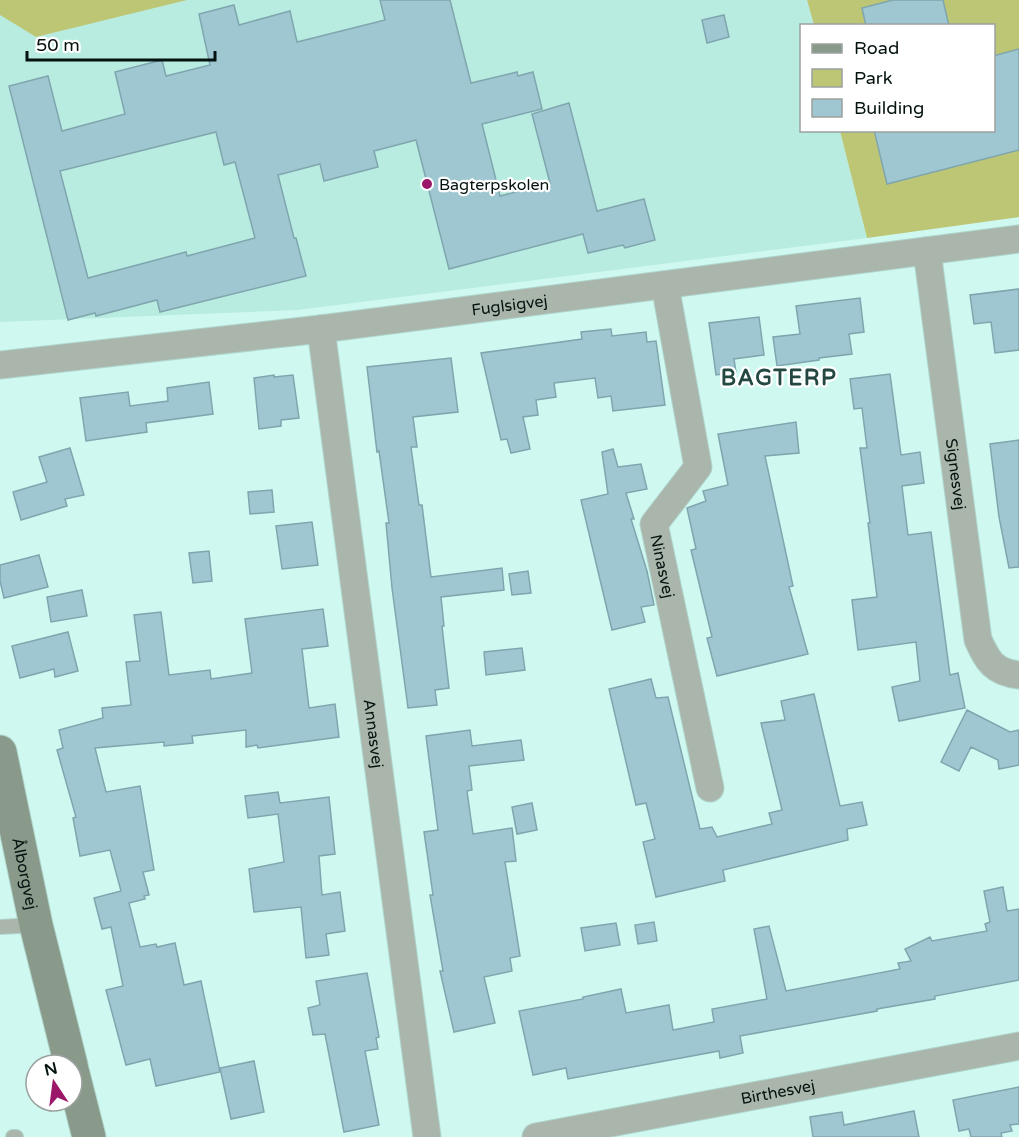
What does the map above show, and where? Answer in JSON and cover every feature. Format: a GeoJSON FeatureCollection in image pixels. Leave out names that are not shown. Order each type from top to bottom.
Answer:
{"type":"FeatureCollection","features":[{"type":"Feature","properties":{"kind":"main road","name":"Ålborgvej"},"geometry":{"type":"LineString","coordinates":[[0,752],[4,791],[68,1053]]}},
{"type":"Feature","properties":{"kind":"main road","name":"Ålborgvej"},"geometry":{"type":"LineString","coordinates":[[0,831],[36,926]]}},
{"type":"Feature","properties":{"kind":"main road"},"geometry":{"type":"LineString","coordinates":[[83,1113],[89,1137]]}},
{"type":"Feature","properties":{"kind":"street","name":"Fuglsigvej"},"geometry":{"type":"LineString","coordinates":[[0,365],[321,329],[1019,239]]}},
{"type":"Feature","properties":{"kind":"street","name":"Signesvej"},"geometry":{"type":"LineString","coordinates":[[927,251],[978,640],[989,663],[1007,674],[1019,675]]}},
{"type":"Feature","properties":{"kind":"street","name":"Ninasvej"},"geometry":{"type":"LineString","coordinates":[[665,285],[698,467],[654,524],[710,788]]}},
{"type":"Feature","properties":{"kind":"street","name":"Annasvej"},"geometry":{"type":"LineString","coordinates":[[321,329],[427,1137]]}},
{"type":"Feature","properties":{"kind":"street","name":"Birthesvej"},"geometry":{"type":"LineString","coordinates":[[536,1137],[1019,1046]]}},
{"type":"Feature","properties":{"kind":"lane"},"geometry":{"type":"LineString","coordinates":[[0,927],[36,926]]}},
{"type":"Feature","properties":{"kind":"shaded area","name":"Bagterpskolen"},"geometry":{"type":"Polygon","coordinates":[[[0,0],[807,0],[814,24],[800,24],[800,132],[840,132],[867,238],[298,310],[0,322],[0,0]]]}},
{"type":"Feature","properties":{"kind":"green space"},"geometry":{"type":"Polygon","coordinates":[[[0,0],[187,0],[36,37],[0,15],[0,0]]]}},
{"type":"Feature","properties":{"kind":"green space"},"geometry":{"type":"Polygon","coordinates":[[[807,0],[1019,0],[1019,217],[867,238],[840,132],[995,132],[995,24],[814,24],[807,0]]]}},
{"type":"Feature","properties":{"kind":"building"},"geometry":{"type":"Polygon","coordinates":[[[380,0],[450,0],[471,83],[517,72],[518,76],[533,72],[542,109],[482,124],[500,196],[550,183],[532,114],[569,103],[597,211],[644,199],[655,240],[625,248],[623,245],[588,253],[583,234],[449,269],[416,140],[374,151],[378,167],[324,181],[320,164],[278,175],[306,276],[160,312],[157,300],[96,316],[95,313],[68,320],[9,86],[48,76],[62,131],[125,114],[115,72],[162,60],[166,76],[210,65],[199,14],[234,5],[239,25],[290,11],[297,42],[385,20],[380,0]],[[216,132],[60,171],[88,278],[186,252],[187,256],[255,238],[235,162],[224,165],[216,132]]]}},
{"type":"Feature","properties":{"kind":"building"},"geometry":{"type":"Polygon","coordinates":[[[893,0],[943,0],[949,24],[866,24],[862,8],[893,0]]]}},
{"type":"Feature","properties":{"kind":"building"},"geometry":{"type":"Polygon","coordinates":[[[724,15],[729,37],[707,43],[702,20],[724,15]]]}},
{"type":"Feature","properties":{"kind":"building"},"geometry":{"type":"Polygon","coordinates":[[[1019,49],[1019,150],[887,184],[874,132],[995,132],[995,55],[1019,49]]]}},
{"type":"Feature","properties":{"kind":"building"},"geometry":{"type":"Polygon","coordinates":[[[1019,289],[1019,350],[995,353],[991,322],[974,324],[970,295],[1019,289]]]}},
{"type":"Feature","properties":{"kind":"building"},"geometry":{"type":"Polygon","coordinates":[[[860,298],[864,332],[849,334],[852,354],[777,366],[773,337],[800,334],[796,306],[860,298]]]}},
{"type":"Feature","properties":{"kind":"building"},"geometry":{"type":"Polygon","coordinates":[[[759,317],[764,355],[734,359],[736,372],[716,375],[709,323],[759,317]]]}},
{"type":"Feature","properties":{"kind":"building"},"geometry":{"type":"Polygon","coordinates":[[[611,329],[612,336],[646,332],[647,342],[656,341],[665,405],[613,411],[611,396],[598,398],[595,378],[554,383],[556,397],[536,400],[538,415],[523,417],[530,449],[511,453],[507,439],[501,440],[481,353],[582,339],[581,332],[611,329]]]}},
{"type":"Feature","properties":{"kind":"building"},"geometry":{"type":"Polygon","coordinates":[[[451,358],[458,412],[413,417],[417,447],[411,447],[419,505],[422,505],[431,577],[502,568],[504,590],[441,597],[449,688],[435,690],[437,705],[408,708],[392,588],[386,523],[389,523],[379,451],[377,452],[367,367],[451,358]]]}},
{"type":"Feature","properties":{"kind":"building"},"geometry":{"type":"Polygon","coordinates":[[[890,374],[901,455],[920,452],[924,483],[902,486],[908,535],[931,532],[950,675],[958,673],[965,708],[899,721],[892,687],[920,681],[916,642],[858,650],[852,600],[877,597],[860,448],[867,448],[862,408],[854,409],[850,379],[890,374]]]}},
{"type":"Feature","properties":{"kind":"building"},"geometry":{"type":"Polygon","coordinates":[[[274,375],[274,377],[293,375],[299,418],[281,420],[281,426],[259,429],[254,378],[274,375]]]}},
{"type":"Feature","properties":{"kind":"building"},"geometry":{"type":"Polygon","coordinates":[[[209,382],[213,414],[146,423],[147,432],[86,441],[80,398],[128,392],[130,406],[168,401],[167,388],[209,382]]]}},
{"type":"Feature","properties":{"kind":"building"},"geometry":{"type":"Polygon","coordinates":[[[796,422],[799,453],[765,456],[793,586],[789,587],[808,654],[717,676],[707,638],[712,637],[691,550],[696,549],[687,508],[706,501],[703,491],[728,485],[718,434],[796,422]]]}},
{"type":"Feature","properties":{"kind":"building"},"geometry":{"type":"Polygon","coordinates":[[[1019,440],[1019,567],[1009,568],[999,517],[990,444],[1019,440]]]}},
{"type":"Feature","properties":{"kind":"building"},"geometry":{"type":"Polygon","coordinates":[[[70,448],[84,495],[65,499],[67,506],[21,520],[13,492],[47,482],[39,457],[70,448]]]}},
{"type":"Feature","properties":{"kind":"building"},"geometry":{"type":"Polygon","coordinates":[[[613,449],[618,467],[641,464],[647,489],[626,493],[654,605],[641,607],[645,622],[612,630],[581,500],[608,494],[602,452],[613,449]]]}},
{"type":"Feature","properties":{"kind":"building"},"geometry":{"type":"Polygon","coordinates":[[[272,490],[274,512],[250,514],[248,492],[272,490]]]}},
{"type":"Feature","properties":{"kind":"building"},"geometry":{"type":"Polygon","coordinates":[[[312,522],[318,565],[282,569],[276,526],[312,522]]]}},
{"type":"Feature","properties":{"kind":"building"},"geometry":{"type":"Polygon","coordinates":[[[209,551],[212,581],[193,583],[189,553],[209,551]]]}},
{"type":"Feature","properties":{"kind":"building"},"geometry":{"type":"Polygon","coordinates":[[[39,555],[48,587],[4,598],[0,581],[0,565],[39,555]]]}},
{"type":"Feature","properties":{"kind":"building"},"geometry":{"type":"Polygon","coordinates":[[[528,571],[531,593],[512,595],[509,574],[528,571]]]}},
{"type":"Feature","properties":{"kind":"building"},"geometry":{"type":"Polygon","coordinates":[[[82,590],[87,616],[51,622],[47,597],[82,590]]]}},
{"type":"Feature","properties":{"kind":"building"},"geometry":{"type":"Polygon","coordinates":[[[323,609],[328,646],[302,649],[309,708],[335,704],[339,737],[258,748],[257,745],[246,747],[246,730],[192,736],[193,743],[164,746],[164,742],[95,748],[106,792],[140,786],[154,870],[143,872],[149,895],[144,896],[145,899],[129,903],[140,947],[156,944],[157,947],[175,943],[184,985],[201,981],[220,1072],[156,1086],[150,1059],[126,1065],[106,990],[123,986],[111,927],[102,929],[94,898],[121,891],[110,850],[80,856],[73,818],[76,817],[57,750],[63,748],[59,730],[103,718],[102,708],[131,705],[126,662],[140,661],[134,615],[161,612],[169,675],[210,670],[211,679],[252,673],[245,619],[323,609]]]}},
{"type":"Feature","properties":{"kind":"building"},"geometry":{"type":"Polygon","coordinates":[[[68,632],[78,671],[55,677],[54,669],[20,678],[12,646],[68,632]]]}},
{"type":"Feature","properties":{"kind":"building"},"geometry":{"type":"Polygon","coordinates":[[[522,648],[525,670],[486,675],[484,652],[522,648]]]}},
{"type":"Feature","properties":{"kind":"building"},"geometry":{"type":"Polygon","coordinates":[[[651,679],[656,698],[668,697],[700,829],[712,827],[717,837],[772,824],[769,813],[782,810],[761,723],[785,720],[781,701],[814,694],[840,806],[862,802],[867,825],[847,829],[848,840],[723,870],[725,881],[656,897],[643,842],[655,839],[646,803],[636,805],[609,689],[651,679]]]}},
{"type":"Feature","properties":{"kind":"building"},"geometry":{"type":"Polygon","coordinates":[[[967,710],[1010,732],[1019,730],[1019,765],[999,769],[998,760],[971,747],[959,771],[941,762],[967,710]]]}},
{"type":"Feature","properties":{"kind":"building"},"geometry":{"type":"Polygon","coordinates":[[[470,730],[472,746],[521,740],[524,760],[469,766],[472,790],[467,791],[473,834],[512,828],[516,861],[505,862],[520,956],[510,958],[512,971],[484,977],[495,1023],[454,1032],[440,971],[443,971],[430,895],[433,895],[424,832],[438,830],[426,736],[470,730]]]}},
{"type":"Feature","properties":{"kind":"building"},"geometry":{"type":"Polygon","coordinates":[[[278,792],[280,803],[329,797],[335,854],[319,856],[322,895],[340,892],[345,931],[326,934],[329,955],[306,958],[301,907],[254,912],[249,869],[284,862],[278,814],[248,818],[245,796],[278,792]]]}},
{"type":"Feature","properties":{"kind":"building"},"geometry":{"type":"Polygon","coordinates":[[[532,803],[537,830],[517,834],[512,807],[532,803]]]}},
{"type":"Feature","properties":{"kind":"building"},"geometry":{"type":"Polygon","coordinates":[[[1003,887],[1007,911],[1019,909],[1019,980],[935,996],[935,999],[877,1009],[877,1011],[740,1036],[743,1053],[720,1058],[719,1051],[568,1079],[566,1068],[533,1075],[519,1011],[621,989],[626,1013],[669,1005],[673,1030],[714,1022],[712,1009],[767,999],[754,929],[769,926],[786,991],[900,969],[898,963],[911,961],[905,949],[930,937],[932,941],[987,931],[985,924],[990,922],[984,891],[1003,887]]]}},
{"type":"Feature","properties":{"kind":"building"},"geometry":{"type":"Polygon","coordinates":[[[654,922],[657,941],[638,944],[635,925],[654,922]]]}},
{"type":"Feature","properties":{"kind":"building"},"geometry":{"type":"Polygon","coordinates":[[[616,923],[620,945],[585,951],[581,928],[616,923]]]}},
{"type":"Feature","properties":{"kind":"building"},"geometry":{"type":"Polygon","coordinates":[[[367,973],[379,1037],[376,1038],[378,1049],[365,1051],[379,1125],[344,1132],[325,1034],[313,1035],[308,1008],[320,1005],[316,981],[367,973]]]}},
{"type":"Feature","properties":{"kind":"building"},"geometry":{"type":"Polygon","coordinates":[[[254,1061],[264,1112],[231,1119],[220,1068],[254,1061]]]}},
{"type":"Feature","properties":{"kind":"building"},"geometry":{"type":"Polygon","coordinates":[[[1019,1087],[1019,1124],[1010,1125],[1012,1131],[1001,1133],[1002,1137],[971,1137],[969,1129],[959,1131],[953,1100],[1019,1087]]]}},
{"type":"Feature","properties":{"kind":"building"},"geometry":{"type":"Polygon","coordinates":[[[914,1111],[919,1137],[813,1137],[810,1117],[842,1112],[844,1125],[914,1111]]]}},
{"type":"Feature","properties":{"kind":"place","name":"Bagterpskolen"},"geometry":{"type":"Point","coordinates":[427,184]}},
{"type":"Feature","properties":{"kind":"district","name":"BAGTERP"},"geometry":{"type":"Point","coordinates":[779,377]}}]}
